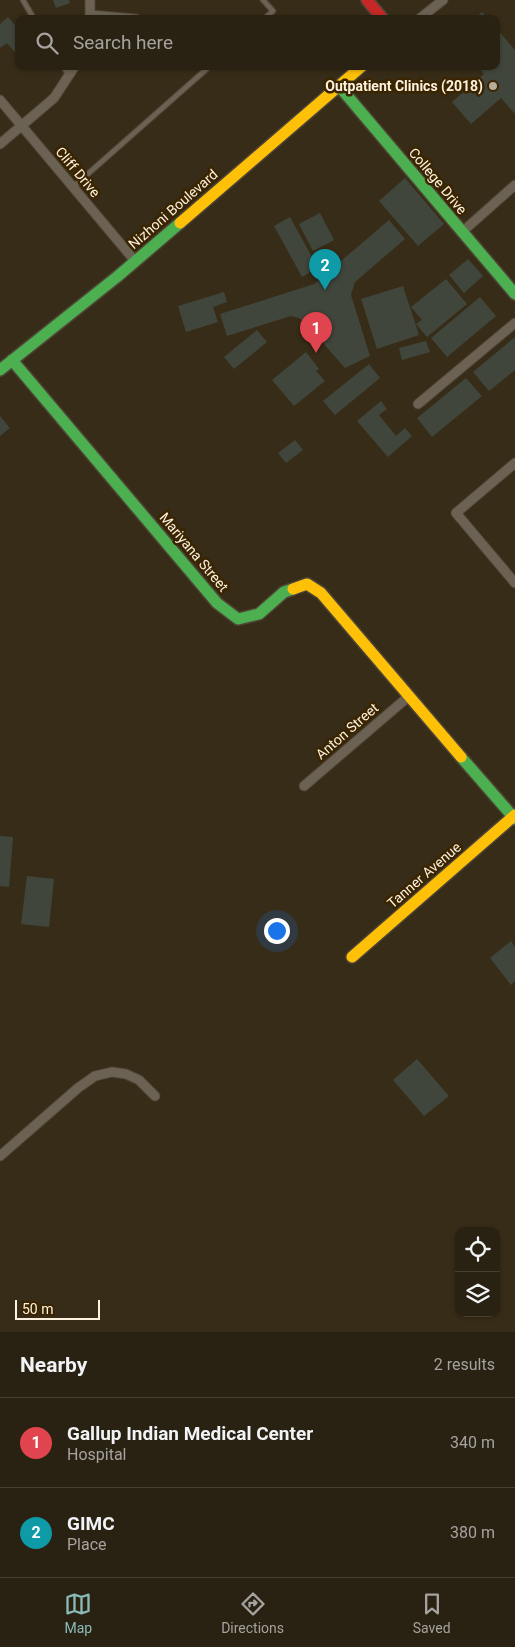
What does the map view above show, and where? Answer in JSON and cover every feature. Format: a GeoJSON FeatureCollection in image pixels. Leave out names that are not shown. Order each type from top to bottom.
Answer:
{"type":"FeatureCollection","features":[{"type":"Feature","properties":{"kind":"street"},"geometry":{"type":"LineString","coordinates":[[90,0],[90,15]]}},
{"type":"Feature","properties":{"kind":"street"},"geometry":{"type":"LineString","coordinates":[[367,0],[380,15]]}},
{"type":"Feature","properties":{"kind":"street"},"geometry":{"type":"LineString","coordinates":[[424,15],[443,0]]}},
{"type":"Feature","properties":{"kind":"street"},"geometry":{"type":"LineString","coordinates":[[0,144],[54,98],[73,70]]}},
{"type":"Feature","properties":{"kind":"street","name":"Nizhoni Boulevard"},"geometry":{"type":"LineString","coordinates":[[0,370],[135,261],[357,70]]}},
{"type":"Feature","properties":{"kind":"street","name":"College Drive"},"geometry":{"type":"LineString","coordinates":[[339,86],[515,294]]}},
{"type":"Feature","properties":{"kind":"street","name":"Cliff Drive"},"geometry":{"type":"LineString","coordinates":[[0,100],[135,261]]}},
{"type":"Feature","properties":{"kind":"street"},"geometry":{"type":"LineString","coordinates":[[462,232],[515,185]]}},
{"type":"Feature","properties":{"kind":"street"},"geometry":{"type":"LineString","coordinates":[[418,404],[515,323]]}},
{"type":"Feature","properties":{"kind":"street","name":"Mariyana Street"},"geometry":{"type":"LineString","coordinates":[[12,360],[217,603],[238,619],[259,614],[284,592],[307,584],[321,593],[514,817]]}},
{"type":"Feature","properties":{"kind":"street"},"geometry":{"type":"LineString","coordinates":[[515,463],[456,513],[515,584]]}},
{"type":"Feature","properties":{"kind":"street","name":"Anton Street"},"geometry":{"type":"LineString","coordinates":[[304,786],[408,696]]}},
{"type":"Feature","properties":{"kind":"street","name":"Tanner Avenue"},"geometry":{"type":"LineString","coordinates":[[352,957],[514,817]]}},
{"type":"Feature","properties":{"kind":"street"},"geometry":{"type":"LineString","coordinates":[[0,1156],[78,1088],[95,1076],[112,1072],[126,1074],[139,1080],[155,1096]]}},
{"type":"Feature","properties":{"kind":"lane"},"geometry":{"type":"LineString","coordinates":[[23,0],[32,15]]}},
{"type":"Feature","properties":{"kind":"lane"},"geometry":{"type":"LineString","coordinates":[[263,0],[273,11],[268,15]]}},
{"type":"Feature","properties":{"kind":"lane"},"geometry":{"type":"LineString","coordinates":[[65,70],[69,76]]}},
{"type":"Feature","properties":{"kind":"lane"},"geometry":{"type":"LineString","coordinates":[[72,188],[205,70]]}},
{"type":"Feature","properties":{"kind":"building"},"geometry":{"type":"Polygon","coordinates":[[[53,0],[69,0],[70,3],[56,8],[53,0]]]}},
{"type":"Feature","properties":{"kind":"building"},"geometry":{"type":"Polygon","coordinates":[[[8,17],[15,25],[15,52],[7,43],[0,48],[0,24],[8,17]]]}},
{"type":"Feature","properties":{"kind":"building","name":"Outpatient Clinics (2018)"},"geometry":{"type":"Polygon","coordinates":[[[500,33],[515,50],[515,114],[501,98],[471,124],[452,102],[484,74],[481,70],[500,70],[500,33]]]}},
{"type":"Feature","properties":{"kind":"building"},"geometry":{"type":"Polygon","coordinates":[[[405,178],[444,224],[418,246],[379,201],[405,178]]]}},
{"type":"Feature","properties":{"kind":"building"},"geometry":{"type":"Polygon","coordinates":[[[320,213],[334,240],[313,251],[299,224],[320,213]]]}},
{"type":"Feature","properties":{"kind":"building"},"geometry":{"type":"Polygon","coordinates":[[[290,217],[318,268],[302,277],[274,226],[290,217]]]}},
{"type":"Feature","properties":{"kind":"building"},"geometry":{"type":"Polygon","coordinates":[[[389,220],[405,239],[355,282],[351,295],[370,356],[345,368],[308,326],[299,318],[291,316],[227,336],[220,314],[314,284],[389,220]]]}},
{"type":"Feature","properties":{"kind":"building"},"geometry":{"type":"Polygon","coordinates":[[[468,259],[483,276],[464,293],[449,275],[468,259]]]}},
{"type":"Feature","properties":{"kind":"building"},"geometry":{"type":"Polygon","coordinates":[[[446,279],[467,304],[427,337],[416,324],[422,320],[411,307],[446,279]]]}},
{"type":"Feature","properties":{"kind":"building"},"geometry":{"type":"Polygon","coordinates":[[[403,286],[419,335],[377,349],[361,299],[403,286]]]}},
{"type":"Feature","properties":{"kind":"building"},"geometry":{"type":"Polygon","coordinates":[[[224,292],[227,302],[213,307],[218,322],[186,332],[178,306],[224,292]]]}},
{"type":"Feature","properties":{"kind":"building"},"geometry":{"type":"Polygon","coordinates":[[[480,297],[496,316],[447,357],[431,338],[480,297]]]}},
{"type":"Feature","properties":{"kind":"building"},"geometry":{"type":"Polygon","coordinates":[[[257,330],[267,342],[234,369],[224,357],[257,330]]]}},
{"type":"Feature","properties":{"kind":"building"},"geometry":{"type":"Polygon","coordinates":[[[515,337],[515,370],[489,391],[473,372],[515,337]]]}},
{"type":"Feature","properties":{"kind":"building"},"geometry":{"type":"Polygon","coordinates":[[[426,341],[430,352],[402,360],[399,348],[426,341]]]}},
{"type":"Feature","properties":{"kind":"building"},"geometry":{"type":"Polygon","coordinates":[[[306,352],[319,369],[316,371],[325,381],[294,406],[272,380],[306,352]]]}},
{"type":"Feature","properties":{"kind":"building"},"geometry":{"type":"Polygon","coordinates":[[[369,364],[380,378],[335,415],[323,401],[369,364]]]}},
{"type":"Feature","properties":{"kind":"building"},"geometry":{"type":"Polygon","coordinates":[[[466,378],[482,396],[432,437],[417,418],[466,378]]]}},
{"type":"Feature","properties":{"kind":"building"},"geometry":{"type":"Polygon","coordinates":[[[381,401],[387,409],[379,415],[396,436],[405,428],[412,436],[388,457],[357,421],[381,401]]]}},
{"type":"Feature","properties":{"kind":"building"},"geometry":{"type":"Polygon","coordinates":[[[0,416],[10,428],[0,436],[0,416]]]}},
{"type":"Feature","properties":{"kind":"building"},"geometry":{"type":"Polygon","coordinates":[[[295,440],[303,450],[286,463],[278,453],[295,440]]]}},
{"type":"Feature","properties":{"kind":"building"},"geometry":{"type":"Polygon","coordinates":[[[0,836],[13,837],[9,887],[0,886],[0,836]]]}},
{"type":"Feature","properties":{"kind":"building"},"geometry":{"type":"Polygon","coordinates":[[[27,876],[54,879],[49,927],[21,924],[27,876]]]}},
{"type":"Feature","properties":{"kind":"building"},"geometry":{"type":"Polygon","coordinates":[[[511,941],[515,947],[515,981],[511,985],[490,958],[511,941]]]}},
{"type":"Feature","properties":{"kind":"building"},"geometry":{"type":"Polygon","coordinates":[[[417,1059],[449,1096],[424,1116],[393,1080],[417,1059]]]}},
{"type":"Feature","properties":{"kind":"traffic: fast"},"geometry":{"type":"LineString","coordinates":[[339,86],[515,294]]}},
{"type":"Feature","properties":{"kind":"traffic: fast"},"geometry":{"type":"LineString","coordinates":[[0,370],[118,276],[180,223]]}},
{"type":"Feature","properties":{"kind":"traffic: fast"},"geometry":{"type":"LineString","coordinates":[[12,360],[217,603],[238,619],[259,614],[284,592],[293,589]]}},
{"type":"Feature","properties":{"kind":"traffic: fast"},"geometry":{"type":"LineString","coordinates":[[461,757],[515,819]]}},
{"type":"Feature","properties":{"kind":"traffic: slow"},"geometry":{"type":"LineString","coordinates":[[180,223],[357,70]]}},
{"type":"Feature","properties":{"kind":"traffic: slow"},"geometry":{"type":"LineString","coordinates":[[293,589],[307,584],[321,593],[461,757]]}},
{"type":"Feature","properties":{"kind":"traffic: slow"},"geometry":{"type":"LineString","coordinates":[[352,957],[515,815]]}},
{"type":"Feature","properties":{"kind":"traffic: jam"},"geometry":{"type":"LineString","coordinates":[[367,0],[380,15]]}},
{"type":"Feature","properties":{"kind":"place","name":"Outpatient Clinics (2018)"},"geometry":{"type":"Point","coordinates":[493,86]}},
{"type":"Feature","properties":{"kind":"place","name":"GIMC"},"geometry":{"type":"Point","coordinates":[325,290]}},
{"type":"Feature","properties":{"kind":"place","name":"Gallup Indian Medical Center"},"geometry":{"type":"Point","coordinates":[316,353]}}]}
